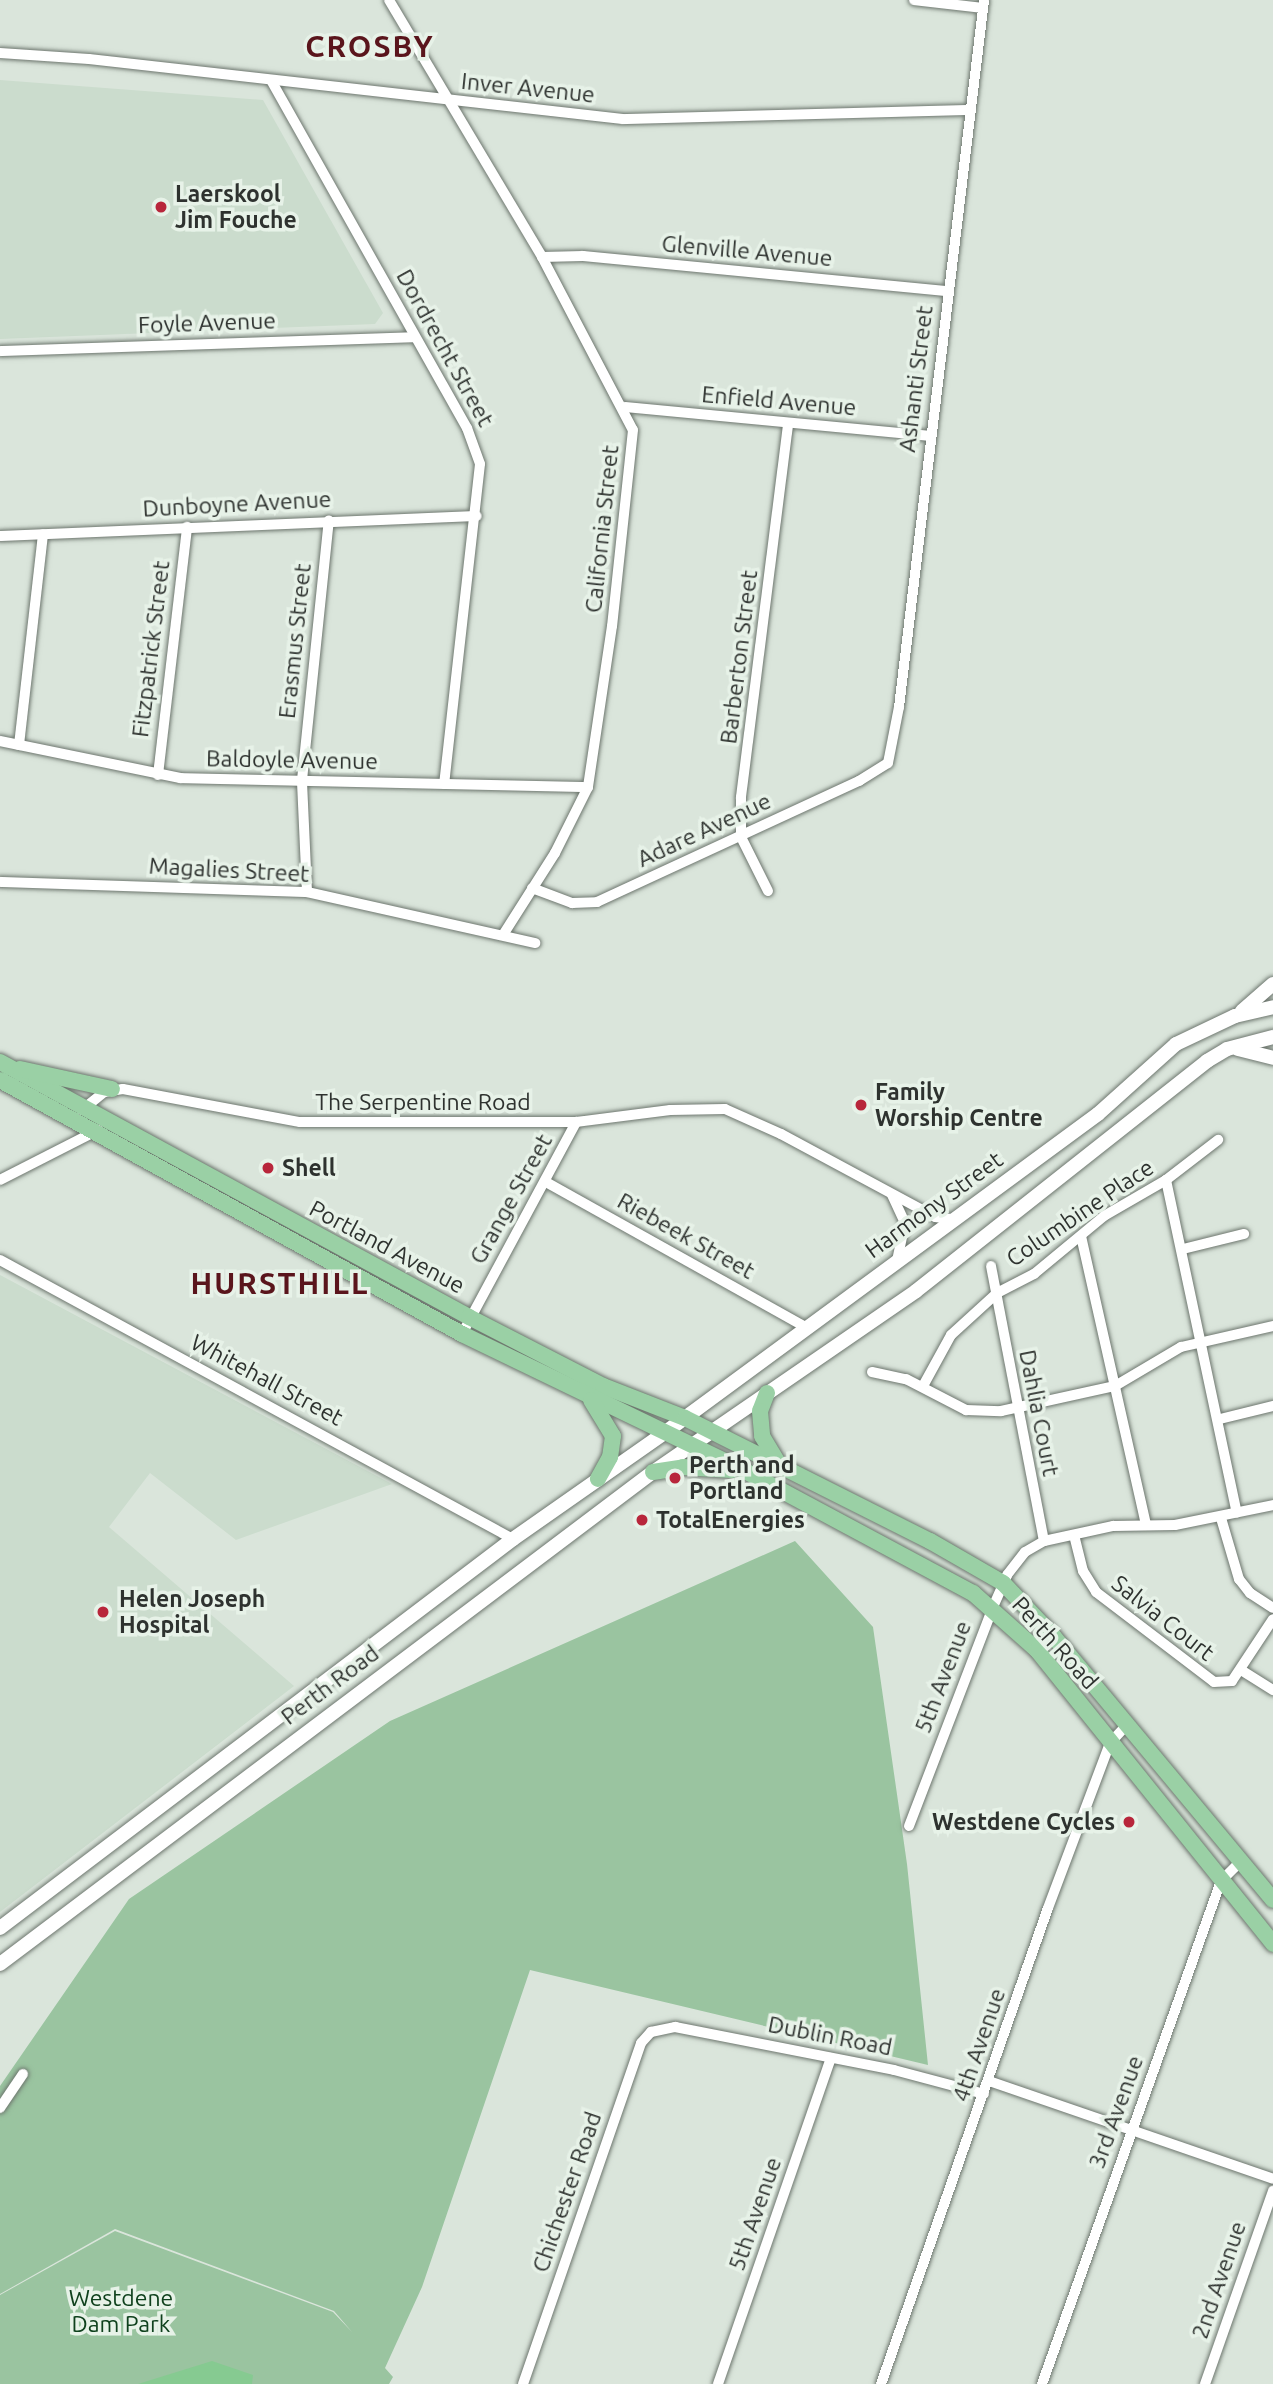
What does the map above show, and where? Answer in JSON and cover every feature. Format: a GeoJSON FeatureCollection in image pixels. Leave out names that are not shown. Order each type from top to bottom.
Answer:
{"type":"FeatureCollection","features":[{"type":"Feature","properties":{"kind":"main road"},"geometry":{"type":"LineString","coordinates":[[1235,1016],[1273,984]]}},
{"type":"Feature","properties":{"kind":"main road","name":"Harmony Street"},"geometry":{"type":"LineString","coordinates":[[663,1434],[951,1219],[1098,1114],[1176,1044],[1235,1016],[1273,1007]]}},
{"type":"Feature","properties":{"kind":"main road"},"geometry":{"type":"LineString","coordinates":[[709,1431],[916,1291],[1184,1077],[1227,1049],[1273,1037]]}},
{"type":"Feature","properties":{"kind":"main road"},"geometry":{"type":"LineString","coordinates":[[1227,1049],[1252,1050],[1273,1058]]}},
{"type":"Feature","properties":{"kind":"main road"},"geometry":{"type":"LineString","coordinates":[[3,1070],[75,1078],[112,1090]]}},
{"type":"Feature","properties":{"kind":"main road","name":"Portland Avenue"},"geometry":{"type":"LineString","coordinates":[[3,1070],[99,1128],[462,1334],[663,1434]]}},
{"type":"Feature","properties":{"kind":"main road","name":"Portland Avenue"},"geometry":{"type":"LineString","coordinates":[[99,1128],[603,1386],[685,1418]]}},
{"type":"Feature","properties":{"kind":"main road"},"geometry":{"type":"LineString","coordinates":[[767,1393],[760,1411],[762,1436],[782,1467]]}},
{"type":"Feature","properties":{"kind":"main road"},"geometry":{"type":"LineString","coordinates":[[588,1397],[613,1436],[610,1457],[598,1479]]}},
{"type":"Feature","properties":{"kind":"main road","name":"Perth Road"},"geometry":{"type":"LineString","coordinates":[[685,1418],[1003,1583],[1273,1900]]}},
{"type":"Feature","properties":{"kind":"main road","name":"Perth Road"},"geometry":{"type":"LineString","coordinates":[[0,1964],[709,1431]]}},
{"type":"Feature","properties":{"kind":"main road","name":"Perth Road"},"geometry":{"type":"LineString","coordinates":[[0,1928],[513,1539],[663,1434],[745,1471],[905,1554],[993,1607],[1037,1650],[1273,1944]]}},
{"type":"Feature","properties":{"kind":"main road"},"geometry":{"type":"LineString","coordinates":[[653,1472],[683,1467],[745,1471]]}},
{"type":"Feature","properties":{"kind":"street","name":"California Street"},"geometry":{"type":"LineString","coordinates":[[389,0],[453,102],[542,257],[625,407],[633,430],[633,453],[587,787],[503,935]]}},
{"type":"Feature","properties":{"kind":"street"},"geometry":{"type":"LineString","coordinates":[[914,0],[983,4]]}},
{"type":"Feature","properties":{"kind":"street","name":"Ashanti Street"},"geometry":{"type":"LineString","coordinates":[[888,763],[899,707],[929,436],[983,4]]}},
{"type":"Feature","properties":{"kind":"street","name":"Inver Avenue"},"geometry":{"type":"LineString","coordinates":[[0,53],[89,59],[453,102],[642,120],[971,110]]}},
{"type":"Feature","properties":{"kind":"street","name":"Dordrecht Street"},"geometry":{"type":"LineString","coordinates":[[272,82],[476,446],[480,464],[477,516],[444,784]]}},
{"type":"Feature","properties":{"kind":"street","name":"Glenville Avenue"},"geometry":{"type":"LineString","coordinates":[[542,257],[583,256],[948,291]]}},
{"type":"Feature","properties":{"kind":"street","name":"Foyle Avenue"},"geometry":{"type":"LineString","coordinates":[[0,351],[415,337]]}},
{"type":"Feature","properties":{"kind":"street","name":"Enfield Avenue"},"geometry":{"type":"LineString","coordinates":[[625,407],[929,436]]}},
{"type":"Feature","properties":{"kind":"street","name":"Barberton Street"},"geometry":{"type":"LineString","coordinates":[[768,891],[741,837],[741,797],[788,423]]}},
{"type":"Feature","properties":{"kind":"street","name":"Dunboyne Avenue"},"geometry":{"type":"LineString","coordinates":[[0,537],[329,520],[477,516]]}},
{"type":"Feature","properties":{"kind":"street","name":"Erasmus Street"},"geometry":{"type":"LineString","coordinates":[[307,892],[302,780],[329,520]]}},
{"type":"Feature","properties":{"kind":"street","name":"Fitzpatrick Street"},"geometry":{"type":"LineString","coordinates":[[158,775],[187,527]]}},
{"type":"Feature","properties":{"kind":"street"},"geometry":{"type":"LineString","coordinates":[[19,745],[43,534]]}},
{"type":"Feature","properties":{"kind":"street","name":"Baldoyle Avenue"},"geometry":{"type":"LineString","coordinates":[[0,741],[158,775],[587,787]]}},
{"type":"Feature","properties":{"kind":"street","name":"Adare Avenue"},"geometry":{"type":"LineString","coordinates":[[532,888],[572,903],[597,902],[859,781],[888,763]]}},
{"type":"Feature","properties":{"kind":"street","name":"Magalies Street"},"geometry":{"type":"LineString","coordinates":[[0,882],[307,892],[535,943]]}},
{"type":"Feature","properties":{"kind":"street"},"geometry":{"type":"LineString","coordinates":[[79,1115],[112,1090]]}},
{"type":"Feature","properties":{"kind":"street","name":"The Serpentine Road"},"geometry":{"type":"LineString","coordinates":[[112,1090],[300,1122],[576,1122],[711,1108],[734,1112],[781,1134],[935,1217],[951,1219]]}},
{"type":"Feature","properties":{"kind":"street","name":"Grange Street"},"geometry":{"type":"LineString","coordinates":[[462,1334],[576,1122]]}},
{"type":"Feature","properties":{"kind":"street"},"geometry":{"type":"LineString","coordinates":[[0,1180],[99,1128]]}},
{"type":"Feature","properties":{"kind":"street","name":"Columbine Place"},"geometry":{"type":"LineString","coordinates":[[923,1386],[951,1335],[996,1293],[1034,1274],[1116,1209],[1166,1180],[1218,1140]]}},
{"type":"Feature","properties":{"kind":"street"},"geometry":{"type":"LineString","coordinates":[[1166,1180],[1204,1341],[1237,1513]]}},
{"type":"Feature","properties":{"kind":"street","name":"Riebeek Street"},"geometry":{"type":"LineString","coordinates":[[546,1182],[805,1327]]}},
{"type":"Feature","properties":{"kind":"street"},"geometry":{"type":"LineString","coordinates":[[891,1193],[905,1223],[897,1260]]}},
{"type":"Feature","properties":{"kind":"street"},"geometry":{"type":"LineString","coordinates":[[1184,1249],[1244,1234]]}},
{"type":"Feature","properties":{"kind":"street"},"geometry":{"type":"LineString","coordinates":[[1081,1236],[1146,1524]]}},
{"type":"Feature","properties":{"kind":"street","name":"Whitehall Street"},"geometry":{"type":"LineString","coordinates":[[0,1260],[513,1539]]}},
{"type":"Feature","properties":{"kind":"street","name":"Columbine Place"},"geometry":{"type":"LineString","coordinates":[[991,1266],[996,1293]]}},
{"type":"Feature","properties":{"kind":"street","name":"Dahlia Court"},"geometry":{"type":"LineString","coordinates":[[996,1293],[1016,1409],[1044,1541]]}},
{"type":"Feature","properties":{"kind":"street"},"geometry":{"type":"LineString","coordinates":[[872,1372],[923,1386],[966,1410],[1016,1409],[1115,1386],[1170,1352],[1204,1341],[1273,1326]]}},
{"type":"Feature","properties":{"kind":"street"},"geometry":{"type":"LineString","coordinates":[[1220,1419],[1273,1406]]}},
{"type":"Feature","properties":{"kind":"street"},"geometry":{"type":"LineString","coordinates":[[1044,1541],[1113,1526],[1221,1518],[1273,1505]]}},
{"type":"Feature","properties":{"kind":"street"},"geometry":{"type":"LineString","coordinates":[[1221,1518],[1239,1579],[1250,1593],[1273,1608]]}},
{"type":"Feature","properties":{"kind":"street","name":"Salvia Court"},"geometry":{"type":"LineString","coordinates":[[1074,1535],[1083,1571],[1096,1592],[1205,1678],[1227,1683],[1241,1670],[1273,1619]]}},
{"type":"Feature","properties":{"kind":"street","name":"5th Avenue"},"geometry":{"type":"LineString","coordinates":[[909,1826],[1003,1583],[1019,1558],[1044,1541]]}},
{"type":"Feature","properties":{"kind":"street"},"geometry":{"type":"LineString","coordinates":[[1241,1670],[1273,1690]]}},
{"type":"Feature","properties":{"kind":"street","name":"4th Avenue"},"geometry":{"type":"LineString","coordinates":[[881,2384],[1110,1743],[1126,1726]]}},
{"type":"Feature","properties":{"kind":"street","name":"3rd Avenue"},"geometry":{"type":"LineString","coordinates":[[1042,2384],[1221,1881],[1240,1862]]}},
{"type":"Feature","properties":{"kind":"street","name":"Dublin Road"},"geometry":{"type":"LineString","coordinates":[[665,2027],[831,2058],[984,2094]]}},
{"type":"Feature","properties":{"kind":"street","name":"Chichester Road"},"geometry":{"type":"LineString","coordinates":[[523,2384],[641,2043],[651,2032],[665,2027]]}},
{"type":"Feature","properties":{"kind":"street","name":"5th Avenue"},"geometry":{"type":"LineString","coordinates":[[718,2384],[831,2058]]}},
{"type":"Feature","properties":{"kind":"street"},"geometry":{"type":"LineString","coordinates":[[0,2108],[23,2074]]}},
{"type":"Feature","properties":{"kind":"street"},"geometry":{"type":"LineString","coordinates":[[989,2081],[1273,2179]]}},
{"type":"Feature","properties":{"kind":"street","name":"2nd Avenue"},"geometry":{"type":"LineString","coordinates":[[1205,2384],[1273,2191]]}},
{"type":"Feature","properties":{"kind":"shaded area","name":"Laerskool Jim Fouche"},"geometry":{"type":"Polygon","coordinates":[[[0,80],[263,100],[383,313],[375,324],[0,339],[0,80]]]}},
{"type":"Feature","properties":{"kind":"shaded area","name":"Helen Joseph Hospital"},"geometry":{"type":"Polygon","coordinates":[[[0,1275],[392,1484],[236,1540],[150,1473],[109,1527],[294,1686],[0,1912],[0,1275]]]}},
{"type":"Feature","properties":{"kind":"shaded area"},"geometry":{"type":"Polygon","coordinates":[[[212,2361],[253,2375],[252,2384],[138,2384],[212,2361]]]}},
{"type":"Feature","properties":{"kind":"green space","name":"Westdene Dam Park"},"geometry":{"type":"Polygon","coordinates":[[[795,1541],[873,1627],[907,1864],[928,2065],[530,1970],[422,2287],[385,2368],[393,2377],[389,2384],[0,2384],[0,2295],[115,2231],[333,2312],[352,2332],[334,2311],[115,2229],[0,2294],[0,2086],[129,1899],[390,1721],[795,1541]]]}},
{"type":"Feature","properties":{"kind":"place","name":"Laerskool Jim Fouche"},"geometry":{"type":"Point","coordinates":[161,207]}},
{"type":"Feature","properties":{"kind":"place","name":"Family Worship Centre"},"geometry":{"type":"Point","coordinates":[861,1105]}},
{"type":"Feature","properties":{"kind":"place","name":"Shell"},"geometry":{"type":"Point","coordinates":[268,1168]}},
{"type":"Feature","properties":{"kind":"place","name":"Perth and Portland"},"geometry":{"type":"Point","coordinates":[675,1478]}},
{"type":"Feature","properties":{"kind":"place","name":"TotalEnergies"},"geometry":{"type":"Point","coordinates":[642,1520]}},
{"type":"Feature","properties":{"kind":"place","name":"Helen Joseph Hospital"},"geometry":{"type":"Point","coordinates":[103,1612]}},
{"type":"Feature","properties":{"kind":"place","name":"Westdene Cycles"},"geometry":{"type":"Point","coordinates":[1129,1822]}},
{"type":"Feature","properties":{"kind":"district","name":"CROSBY"},"geometry":{"type":"Point","coordinates":[370,46]}},
{"type":"Feature","properties":{"kind":"district","name":"HURSTHILL"},"geometry":{"type":"Point","coordinates":[280,1283]}}]}
